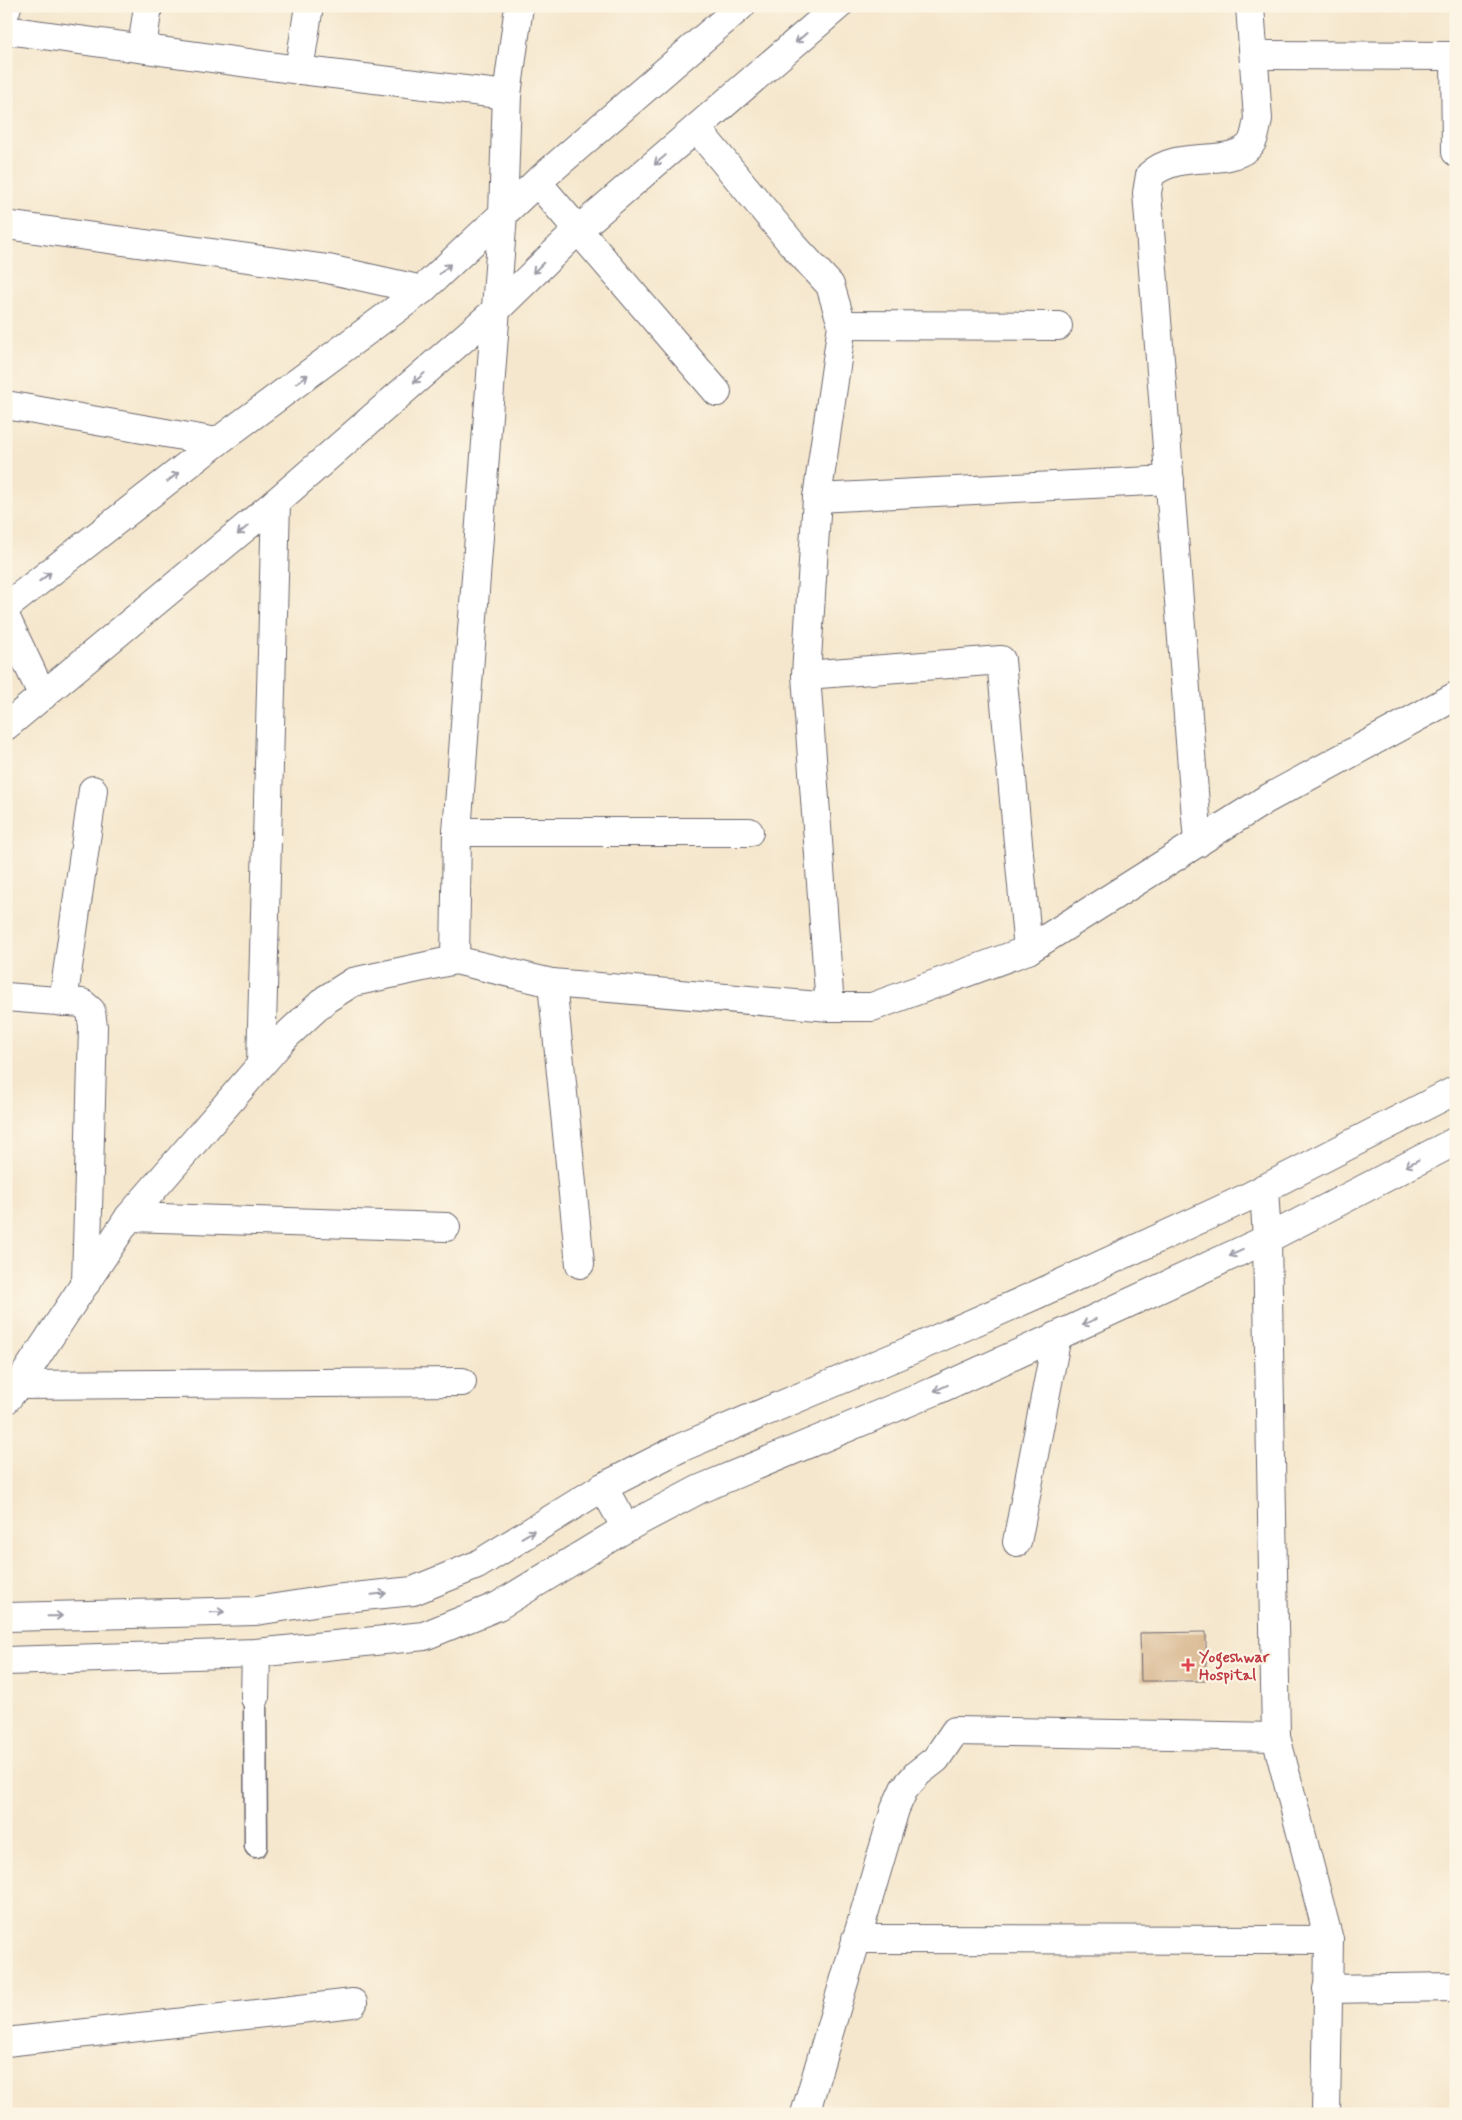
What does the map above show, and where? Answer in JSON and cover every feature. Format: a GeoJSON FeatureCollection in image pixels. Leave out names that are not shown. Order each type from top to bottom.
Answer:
{"type":"FeatureCollection","features":[{"type":"Feature","properties":{"kind":"street"},"geometry":{"type":"LineString","coordinates":[[6,10],[7,6]]}},
{"type":"Feature","properties":{"kind":"street"},"geometry":{"type":"LineString","coordinates":[[142,48],[148,6]]}},
{"type":"Feature","properties":{"kind":"street"},"geometry":{"type":"LineString","coordinates":[[299,70],[308,6]]}},
{"type":"Feature","properties":{"kind":"street"},"geometry":{"type":"LineString","coordinates":[[455,960],[457,832],[503,214],[507,94],[519,6]]}},
{"type":"Feature","properties":{"kind":"street"},"geometry":{"type":"LineString","coordinates":[[6,607],[217,442],[422,290],[537,182],[741,6]]}},
{"type":"Feature","properties":{"kind":"street"},"geometry":{"type":"LineString","coordinates":[[6,726],[276,502],[495,311],[578,230],[838,6]]}},
{"type":"Feature","properties":{"kind":"street"},"geometry":{"type":"LineString","coordinates":[[1198,843],[1147,193],[1150,175],[1168,163],[1232,154],[1248,148],[1255,135],[1258,119],[1255,55],[1250,6]]}},
{"type":"Feature","properties":{"kind":"street"},"geometry":{"type":"LineString","coordinates":[[6,30],[299,70],[507,94]]}},
{"type":"Feature","properties":{"kind":"street"},"geometry":{"type":"LineString","coordinates":[[1255,55],[1455,56],[1456,152]]}},
{"type":"Feature","properties":{"kind":"street"},"geometry":{"type":"LineString","coordinates":[[697,129],[793,245],[830,285],[842,325],[817,498],[806,675],[830,1007]]}},
{"type":"Feature","properties":{"kind":"street"},"geometry":{"type":"LineString","coordinates":[[537,182],[717,392]]}},
{"type":"Feature","properties":{"kind":"street"},"geometry":{"type":"LineString","coordinates":[[6,225],[328,269],[422,290]]}},
{"type":"Feature","properties":{"kind":"street"},"geometry":{"type":"LineString","coordinates":[[842,325],[1058,326]]}},
{"type":"Feature","properties":{"kind":"street"},"geometry":{"type":"LineString","coordinates":[[6,405],[217,442]]}},
{"type":"Feature","properties":{"kind":"street"},"geometry":{"type":"LineString","coordinates":[[817,498],[1170,480]]}},
{"type":"Feature","properties":{"kind":"street"},"geometry":{"type":"LineString","coordinates":[[261,1064],[276,502]]}},
{"type":"Feature","properties":{"kind":"street"},"geometry":{"type":"LineString","coordinates":[[6,618],[43,696]]}},
{"type":"Feature","properties":{"kind":"street"},"geometry":{"type":"LineString","coordinates":[[806,675],[1001,660],[1028,950]]}},
{"type":"Feature","properties":{"kind":"street"},"geometry":{"type":"LineString","coordinates":[[12,1392],[129,1216],[285,1037],[326,999],[353,982],[455,960],[552,983],[830,1007],[872,1007],[1028,950],[1265,800],[1456,696]]}},
{"type":"Feature","properties":{"kind":"street"},"geometry":{"type":"LineString","coordinates":[[63,1002],[93,790]]}},
{"type":"Feature","properties":{"kind":"street"},"geometry":{"type":"LineString","coordinates":[[457,832],[749,832]]}},
{"type":"Feature","properties":{"kind":"street"},"geometry":{"type":"LineString","coordinates":[[552,983],[580,1264]]}},
{"type":"Feature","properties":{"kind":"street"},"geometry":{"type":"LineString","coordinates":[[6,997],[82,1003],[91,1011],[93,1027],[86,1283]]}},
{"type":"Feature","properties":{"kind":"street"},"geometry":{"type":"LineString","coordinates":[[6,1617],[256,1611],[334,1599],[413,1591],[477,1564],[603,1488],[680,1448],[977,1321],[1264,1188],[1456,1090]]}},
{"type":"Feature","properties":{"kind":"street"},"geometry":{"type":"LineString","coordinates":[[6,1661],[256,1652],[424,1636],[498,1606],[626,1528],[700,1489],[1057,1336],[1267,1239],[1456,1141]]}},
{"type":"Feature","properties":{"kind":"street"},"geometry":{"type":"LineString","coordinates":[[1264,1188],[1267,1239],[1276,1737],[1329,1940],[1326,2114]]}},
{"type":"Feature","properties":{"kind":"street"},"geometry":{"type":"LineString","coordinates":[[129,1216],[446,1227]]}},
{"type":"Feature","properties":{"kind":"street"},"geometry":{"type":"LineString","coordinates":[[1017,1542],[1057,1336]]}},
{"type":"Feature","properties":{"kind":"street"},"geometry":{"type":"LineString","coordinates":[[12,1392],[462,1382]]}},
{"type":"Feature","properties":{"kind":"street"},"geometry":{"type":"LineString","coordinates":[[603,1488],[626,1528]]}},
{"type":"Feature","properties":{"kind":"street"},"geometry":{"type":"LineString","coordinates":[[255,1698],[256,1652]]}},
{"type":"Feature","properties":{"kind":"street"},"geometry":{"type":"LineString","coordinates":[[805,2114],[895,1809],[904,1789],[918,1773],[936,1758],[955,1731],[1276,1737]]}},
{"type":"Feature","properties":{"kind":"street"},"geometry":{"type":"LineString","coordinates":[[856,1939],[1329,1940]]}},
{"type":"Feature","properties":{"kind":"street"},"geometry":{"type":"LineString","coordinates":[[1327,1989],[1456,1986]]}},
{"type":"Feature","properties":{"kind":"street"},"geometry":{"type":"LineString","coordinates":[[6,2042],[353,2003]]}},
{"type":"Feature","properties":{"kind":"lane"},"geometry":{"type":"LineString","coordinates":[[255,1698],[256,1846]]}},
{"type":"Feature","properties":{"kind":"building"},"geometry":{"type":"Polygon","coordinates":[[[1206,1632],[1206,1681],[1141,1681],[1140,1633],[1206,1632]]]}},
{"type":"Feature","properties":{"kind":"place","name":"Yogeshwar Hospital"},"geometry":{"type":"Point","coordinates":[1188,1665]}}]}
